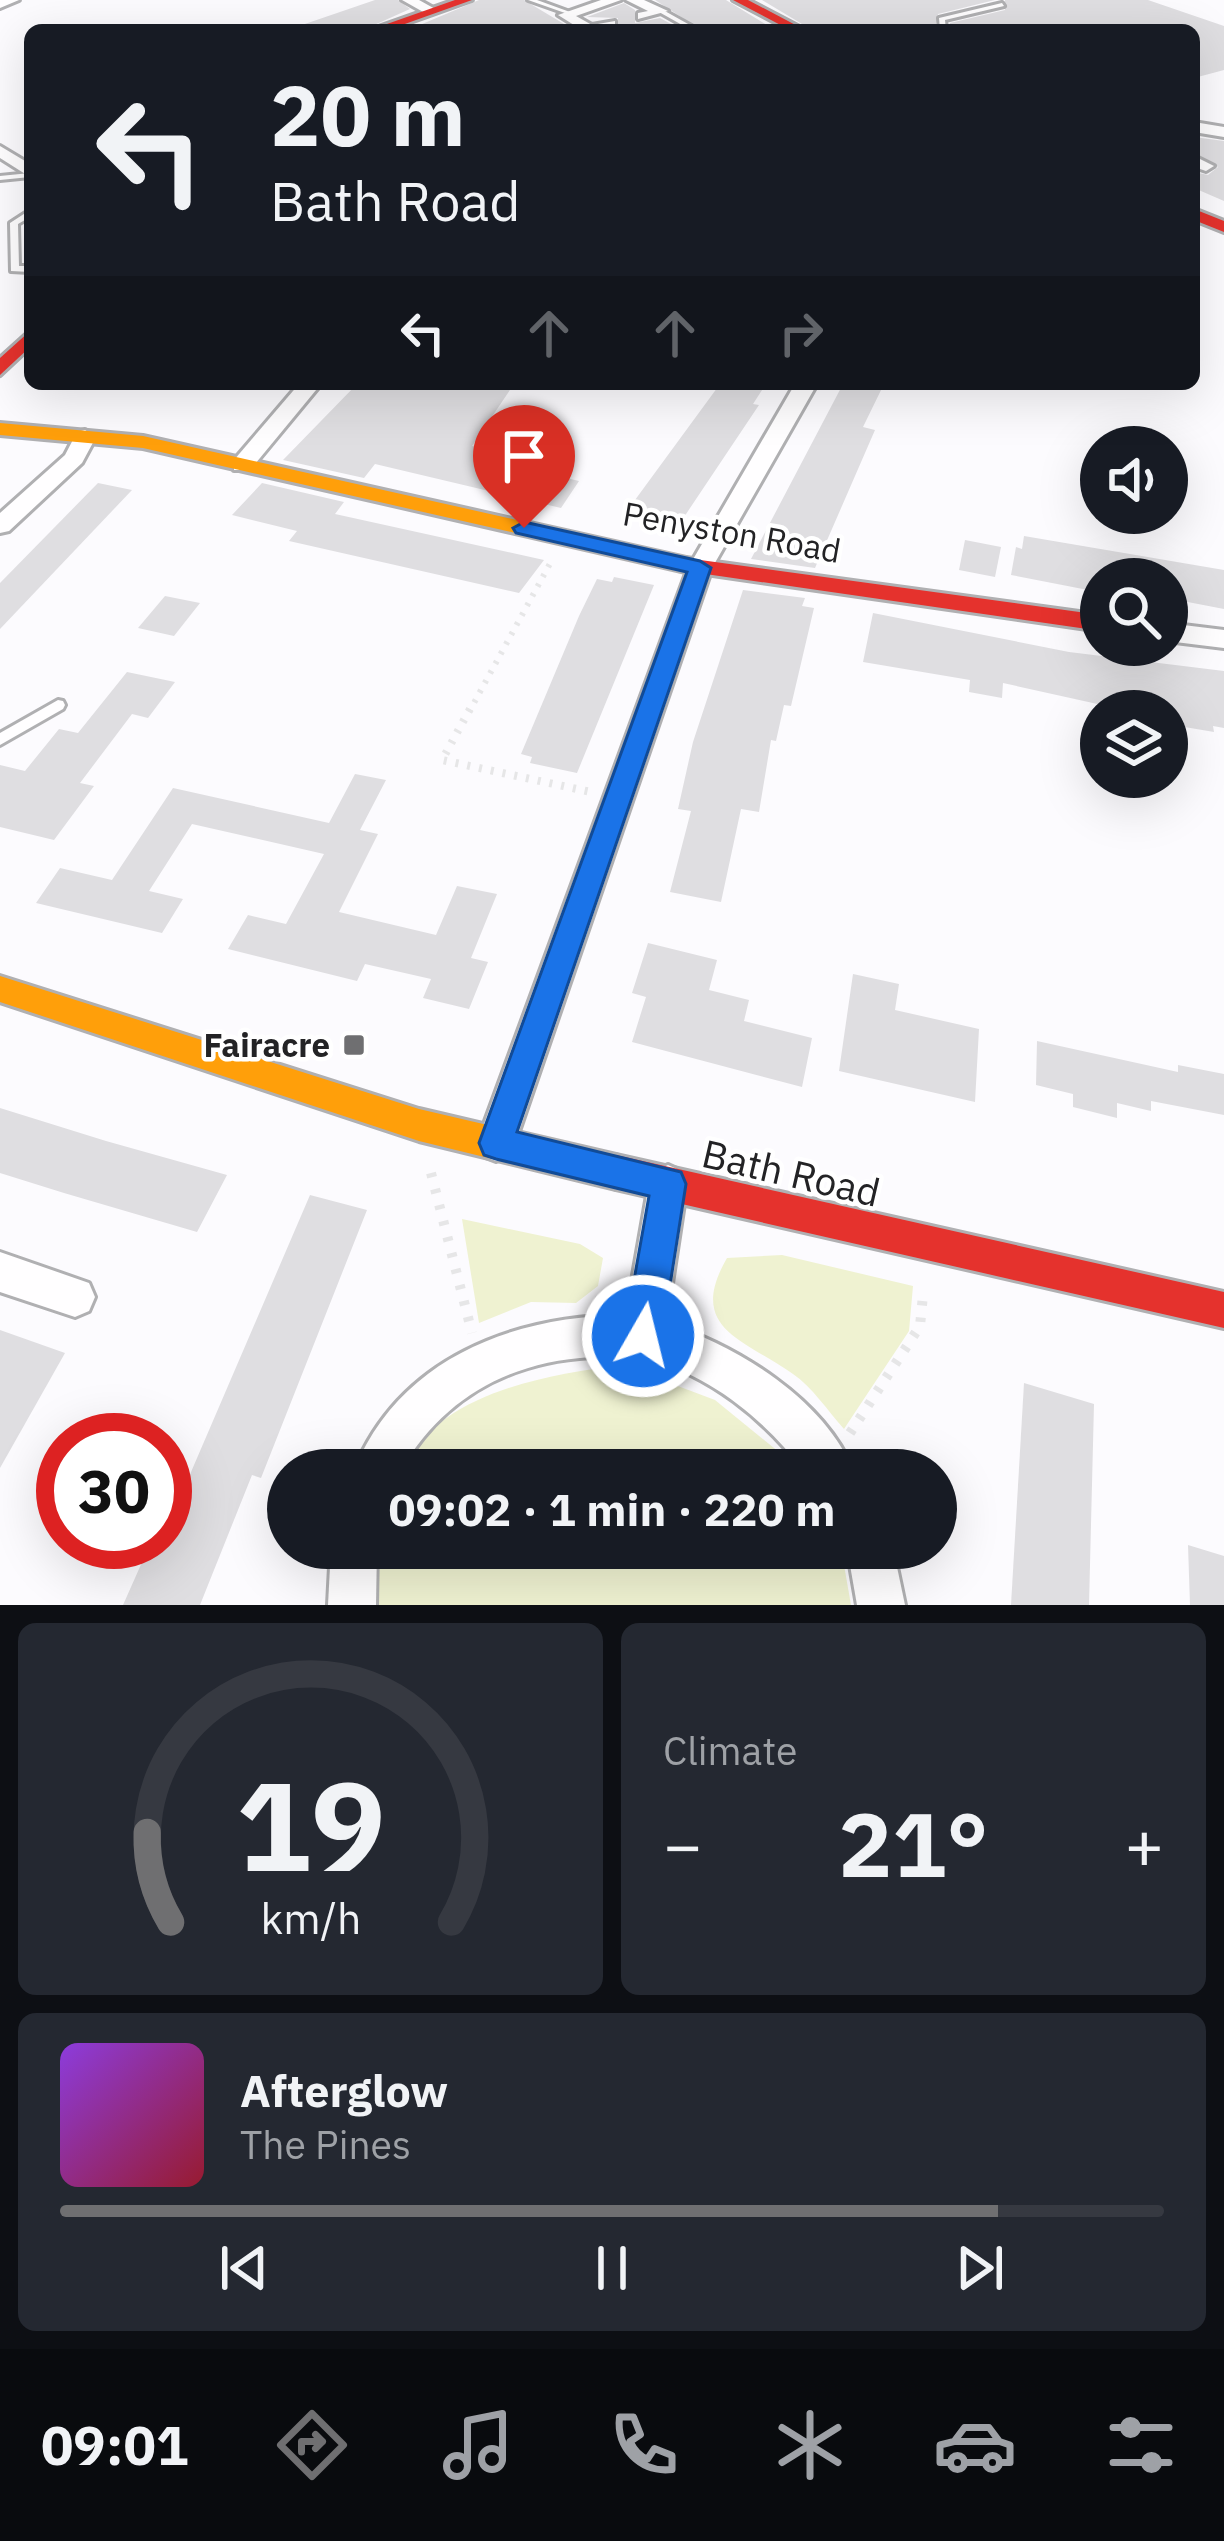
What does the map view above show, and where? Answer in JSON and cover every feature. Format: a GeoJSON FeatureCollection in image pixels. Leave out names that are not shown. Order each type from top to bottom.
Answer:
{"type":"FeatureCollection","features":[{"type":"Feature","properties":{"kind":"street"},"geometry":{"type":"LineString","coordinates":[[0,4],[13,0]]}},
{"type":"Feature","properties":{"kind":"street"},"geometry":{"type":"LineString","coordinates":[[386,24],[419,5],[466,0]]}},
{"type":"Feature","properties":{"kind":"street"},"geometry":{"type":"LineString","coordinates":[[566,12],[615,0]]}},
{"type":"Feature","properties":{"kind":"street"},"geometry":{"type":"LineString","coordinates":[[632,0],[661,11]]}},
{"type":"Feature","properties":{"kind":"street"},"geometry":{"type":"LineString","coordinates":[[740,0],[788,24]]}},
{"type":"Feature","properties":{"kind":"street"},"geometry":{"type":"LineString","coordinates":[[643,16],[661,11]]}},
{"type":"Feature","properties":{"kind":"street"},"geometry":{"type":"LineString","coordinates":[[566,12],[584,24]]}},
{"type":"Feature","properties":{"kind":"street"},"geometry":{"type":"LineString","coordinates":[[0,369],[24,343]]}},
{"type":"Feature","properties":{"kind":"street"},"geometry":{"type":"LineString","coordinates":[[242,465],[305,390]]}},
{"type":"Feature","properties":{"kind":"street"},"geometry":{"type":"LineString","coordinates":[[496,1143],[700,568],[803,390]]}},
{"type":"Feature","properties":{"kind":"street","name":"Penyston Road"},"geometry":{"type":"LineString","coordinates":[[0,429],[143,442],[700,568],[1080,619]]}},
{"type":"Feature","properties":{"kind":"street"},"geometry":{"type":"LineString","coordinates":[[0,526],[74,458],[85,437]]}},
{"type":"Feature","properties":{"kind":"street"},"geometry":{"type":"LineString","coordinates":[[1188,635],[1224,639]]}},
{"type":"Feature","properties":{"kind":"street","name":"Bath Road"},"geometry":{"type":"LineString","coordinates":[[0,989],[419,1125],[927,1246],[1224,1310]]}},
{"type":"Feature","properties":{"kind":"street"},"geometry":{"type":"LineString","coordinates":[[643,1336],[668,1184]]}},
{"type":"Feature","properties":{"kind":"street"},"geometry":{"type":"LineString","coordinates":[[0,1272],[75,1297]]}},
{"type":"Feature","properties":{"kind":"street"},"geometry":{"type":"LineString","coordinates":[[387,1449],[438,1387],[479,1361],[532,1343],[643,1336],[708,1360],[760,1395],[812,1449]]}},
{"type":"Feature","properties":{"kind":"street"},"geometry":{"type":"LineString","coordinates":[[352,1605],[353,1569]]}},
{"type":"Feature","properties":{"kind":"street"},"geometry":{"type":"LineString","coordinates":[[874,1569],[881,1605]]}},
{"type":"Feature","properties":{"kind":"lane"},"geometry":{"type":"LineString","coordinates":[[531,0],[566,12]]}},
{"type":"Feature","properties":{"kind":"lane"},"geometry":{"type":"LineString","coordinates":[[941,24],[940,19],[1002,5],[990,0]]}},
{"type":"Feature","properties":{"kind":"lane"},"geometry":{"type":"LineString","coordinates":[[661,11],[685,24]]}},
{"type":"Feature","properties":{"kind":"lane"},"geometry":{"type":"LineString","coordinates":[[24,217],[14,223],[14,269],[24,269]]}},
{"type":"Feature","properties":{"kind":"lane"},"geometry":{"type":"LineString","coordinates":[[0,740],[58,705]]}},
{"type":"Feature","properties":{"kind":"path"},"geometry":{"type":"LineString","coordinates":[[564,538],[442,760],[617,798]]}},
{"type":"Feature","properties":{"kind":"path"},"geometry":{"type":"LineString","coordinates":[[419,1125],[479,1361]]}},
{"type":"Feature","properties":{"kind":"path"},"geometry":{"type":"LineString","coordinates":[[842,1449],[920,1325],[927,1246]]}},
{"type":"Feature","properties":{"kind":"green space"},"geometry":{"type":"Polygon","coordinates":[[[462,1219],[580,1244],[603,1258],[598,1286],[576,1303],[531,1302],[479,1323],[462,1219]]]}},
{"type":"Feature","properties":{"kind":"green space"},"geometry":{"type":"Polygon","coordinates":[[[782,1255],[913,1286],[909,1331],[844,1429],[800,1379],[740,1341],[717,1317],[716,1282],[727,1258],[782,1255]]]}},
{"type":"Feature","properties":{"kind":"green space"},"geometry":{"type":"Polygon","coordinates":[[[622,1365],[715,1400],[775,1449],[415,1449],[441,1422],[468,1405],[561,1375],[622,1365]]]}},
{"type":"Feature","properties":{"kind":"green space"},"geometry":{"type":"Polygon","coordinates":[[[372,1569],[845,1569],[851,1605],[374,1605],[372,1569]]]}},
{"type":"Feature","properties":{"kind":"building"},"geometry":{"type":"Polygon","coordinates":[[[375,0],[398,0],[410,9],[376,24],[305,24],[375,0]]]}},
{"type":"Feature","properties":{"kind":"building"},"geometry":{"type":"Polygon","coordinates":[[[479,0],[524,0],[564,24],[422,24],[479,0]]]}},
{"type":"Feature","properties":{"kind":"building"},"geometry":{"type":"Polygon","coordinates":[[[655,0],[726,0],[765,24],[692,24],[655,0]]]}},
{"type":"Feature","properties":{"kind":"building"},"geometry":{"type":"Polygon","coordinates":[[[762,0],[995,0],[938,14],[936,24],[802,24],[762,0]]]}},
{"type":"Feature","properties":{"kind":"building"},"geometry":{"type":"Polygon","coordinates":[[[1005,0],[1148,0],[1224,26],[1224,70],[1200,76],[1200,24],[950,24],[1005,10],[1005,0]]]}},
{"type":"Feature","properties":{"kind":"building"},"geometry":{"type":"Polygon","coordinates":[[[624,3],[635,10],[635,23],[660,18],[671,24],[618,24],[618,18],[587,17],[624,3]]]}},
{"type":"Feature","properties":{"kind":"building"},"geometry":{"type":"Polygon","coordinates":[[[1200,138],[1224,141],[1224,201],[1200,191],[1200,173],[1208,175],[1218,167],[1200,156],[1200,138]]]}},
{"type":"Feature","properties":{"kind":"building"},"geometry":{"type":"Polygon","coordinates":[[[351,390],[510,390],[472,446],[502,453],[496,461],[579,481],[561,508],[375,464],[364,478],[283,460],[351,390]]]}},
{"type":"Feature","properties":{"kind":"building"},"geometry":{"type":"Polygon","coordinates":[[[716,390],[762,390],[753,404],[759,405],[676,529],[624,515],[716,390]]]}},
{"type":"Feature","properties":{"kind":"building"},"geometry":{"type":"Polygon","coordinates":[[[840,390],[881,390],[863,427],[875,430],[815,568],[751,559],[840,390]]]}},
{"type":"Feature","properties":{"kind":"building"},"geometry":{"type":"Polygon","coordinates":[[[98,483],[132,490],[0,629],[0,583],[98,483]]]}},
{"type":"Feature","properties":{"kind":"building"},"geometry":{"type":"Polygon","coordinates":[[[262,483],[344,502],[335,514],[544,560],[519,593],[289,541],[297,531],[232,515],[262,483]]]}},
{"type":"Feature","properties":{"kind":"building"},"geometry":{"type":"Polygon","coordinates":[[[1024,536],[1153,558],[1080,558],[1080,588],[1011,575],[1016,547],[1022,549],[1024,536]]]}},
{"type":"Feature","properties":{"kind":"building"},"geometry":{"type":"Polygon","coordinates":[[[965,540],[1001,547],[995,577],[959,570],[965,540]]]}},
{"type":"Feature","properties":{"kind":"building"},"geometry":{"type":"Polygon","coordinates":[[[1188,564],[1224,570],[1224,609],[1188,602],[1188,564]]]}},
{"type":"Feature","properties":{"kind":"building"},"geometry":{"type":"Polygon","coordinates":[[[614,577],[654,585],[577,773],[530,763],[532,757],[521,754],[579,616],[597,579],[612,582],[614,577]]]}},
{"type":"Feature","properties":{"kind":"building"},"geometry":{"type":"Polygon","coordinates":[[[743,590],[805,598],[802,606],[814,608],[791,706],[784,705],[776,741],[771,740],[759,812],[741,809],[721,902],[670,892],[691,811],[678,809],[693,742],[743,590]]]}},
{"type":"Feature","properties":{"kind":"building"},"geometry":{"type":"Polygon","coordinates":[[[165,596],[200,603],[174,636],[138,628],[165,596]]]}},
{"type":"Feature","properties":{"kind":"building"},"geometry":{"type":"Polygon","coordinates":[[[873,613],[1080,653],[1080,666],[1224,671],[1224,728],[1213,726],[1214,732],[1188,728],[1188,690],[1080,690],[1080,700],[1003,683],[1002,698],[969,692],[970,680],[863,662],[873,613]]]}},
{"type":"Feature","properties":{"kind":"building"},"geometry":{"type":"Polygon","coordinates":[[[127,672],[175,682],[148,718],[132,714],[80,783],[94,786],[54,840],[0,827],[0,765],[25,771],[59,729],[78,733],[127,672]]]}},
{"type":"Feature","properties":{"kind":"building"},"geometry":{"type":"Polygon","coordinates":[[[355,774],[386,780],[360,830],[378,834],[339,912],[436,935],[457,886],[497,894],[471,958],[488,962],[469,1009],[423,998],[431,979],[365,964],[357,981],[228,949],[248,915],[286,924],[324,854],[192,824],[149,891],[183,899],[162,933],[36,903],[60,868],[112,880],[173,788],[329,823],[355,774]]]}},
{"type":"Feature","properties":{"kind":"building"},"geometry":{"type":"Polygon","coordinates":[[[648,943],[717,960],[709,990],[749,1000],[744,1021],[812,1038],[802,1087],[632,1042],[646,997],[632,993],[648,943]]]}},
{"type":"Feature","properties":{"kind":"building"},"geometry":{"type":"Polygon","coordinates":[[[853,974],[899,984],[895,1010],[979,1029],[975,1102],[839,1071],[853,974]]]}},
{"type":"Feature","properties":{"kind":"building"},"geometry":{"type":"Polygon","coordinates":[[[1037,1041],[1178,1072],[1178,1065],[1224,1074],[1224,1115],[1151,1101],[1151,1111],[1117,1103],[1117,1118],[1073,1107],[1073,1094],[1036,1085],[1037,1041]]]}},
{"type":"Feature","properties":{"kind":"building"},"geometry":{"type":"Polygon","coordinates":[[[0,1108],[227,1175],[197,1232],[64,1193],[0,1173],[0,1108]]]}},
{"type":"Feature","properties":{"kind":"building"},"geometry":{"type":"Polygon","coordinates":[[[310,1195],[367,1210],[272,1449],[267,1449],[261,1478],[252,1475],[200,1605],[123,1605],[139,1569],[192,1569],[192,1470],[310,1195]]]}},
{"type":"Feature","properties":{"kind":"building"},"geometry":{"type":"Polygon","coordinates":[[[0,1330],[65,1353],[0,1468],[0,1330]]]}},
{"type":"Feature","properties":{"kind":"building"},"geometry":{"type":"Polygon","coordinates":[[[1024,1383],[1094,1404],[1089,1605],[1011,1605],[1024,1383]]]}},
{"type":"Feature","properties":{"kind":"building"},"geometry":{"type":"Polygon","coordinates":[[[1188,1545],[1224,1556],[1224,1605],[1190,1605],[1188,1545]]]}},
{"type":"Feature","properties":{"kind":"traffic: slow"},"geometry":{"type":"LineString","coordinates":[[0,429],[143,442],[686,565]]}},
{"type":"Feature","properties":{"kind":"traffic: slow"},"geometry":{"type":"LineString","coordinates":[[0,989],[419,1125],[616,1172]]}},
{"type":"Feature","properties":{"kind":"traffic: jam"},"geometry":{"type":"LineString","coordinates":[[394,24],[466,0]]}},
{"type":"Feature","properties":{"kind":"traffic: jam"},"geometry":{"type":"LineString","coordinates":[[739,0],[787,24]]}},
{"type":"Feature","properties":{"kind":"traffic: jam"},"geometry":{"type":"LineString","coordinates":[[1200,217],[1224,227]]}},
{"type":"Feature","properties":{"kind":"traffic: jam"},"geometry":{"type":"LineString","coordinates":[[0,369],[24,343]]}},
{"type":"Feature","properties":{"kind":"traffic: jam"},"geometry":{"type":"LineString","coordinates":[[686,565],[1080,620]]}},
{"type":"Feature","properties":{"kind":"traffic: jam"},"geometry":{"type":"LineString","coordinates":[[616,1172],[1224,1310]]}},
{"type":"Feature","properties":{"kind":"place","name":"Fairacre"},"geometry":{"type":"Point","coordinates":[354,1045]}},
{"type":"Feature","properties":{"kind":"route"},"geometry":{"type":"LineString","coordinates":[[524,528],[700,568],[496,1143],[668,1184],[643,1336]]}}]}
